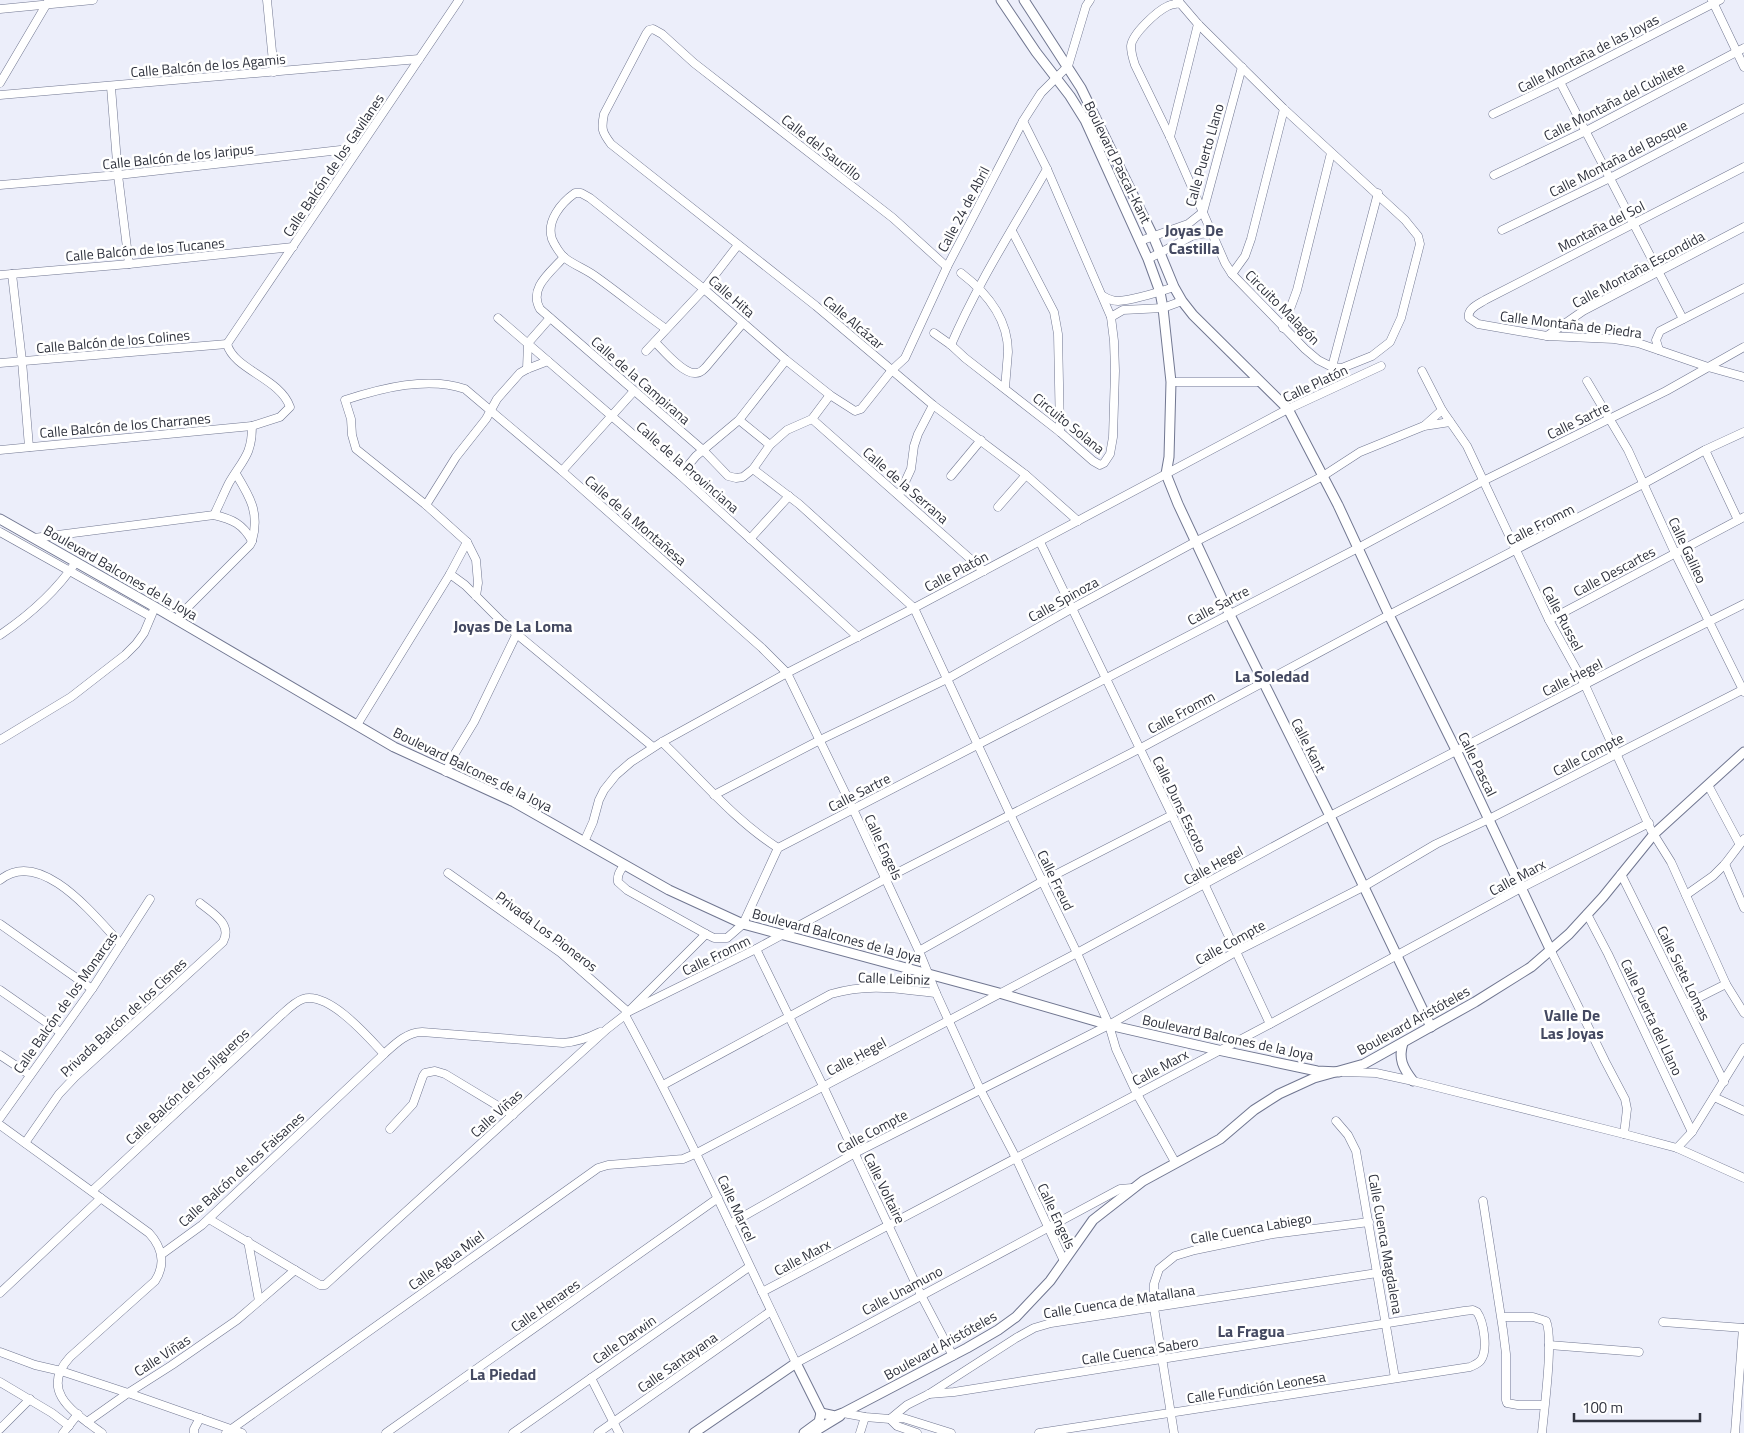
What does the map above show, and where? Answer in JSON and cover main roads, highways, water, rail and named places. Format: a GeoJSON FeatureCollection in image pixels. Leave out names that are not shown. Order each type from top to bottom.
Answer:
{"type":"FeatureCollection","features":[{"type":"Feature","properties":{"kind":"district","name":"Joyas De Castilla"},"geometry":{"type":"Point","coordinates":[1194,239]}},
{"type":"Feature","properties":{"kind":"district","name":"Joyas De La Loma"},"geometry":{"type":"Point","coordinates":[513,626]}},
{"type":"Feature","properties":{"kind":"district","name":"La Soledad"},"geometry":{"type":"Point","coordinates":[1272,676]}},
{"type":"Feature","properties":{"kind":"district","name":"Valle De Las Joyas"},"geometry":{"type":"Point","coordinates":[1572,1024]}},
{"type":"Feature","properties":{"kind":"district","name":"La Fragua"},"geometry":{"type":"Point","coordinates":[1251,1331]}},
{"type":"Feature","properties":{"kind":"district","name":"La Piedad"},"geometry":{"type":"Point","coordinates":[503,1374]}}]}
